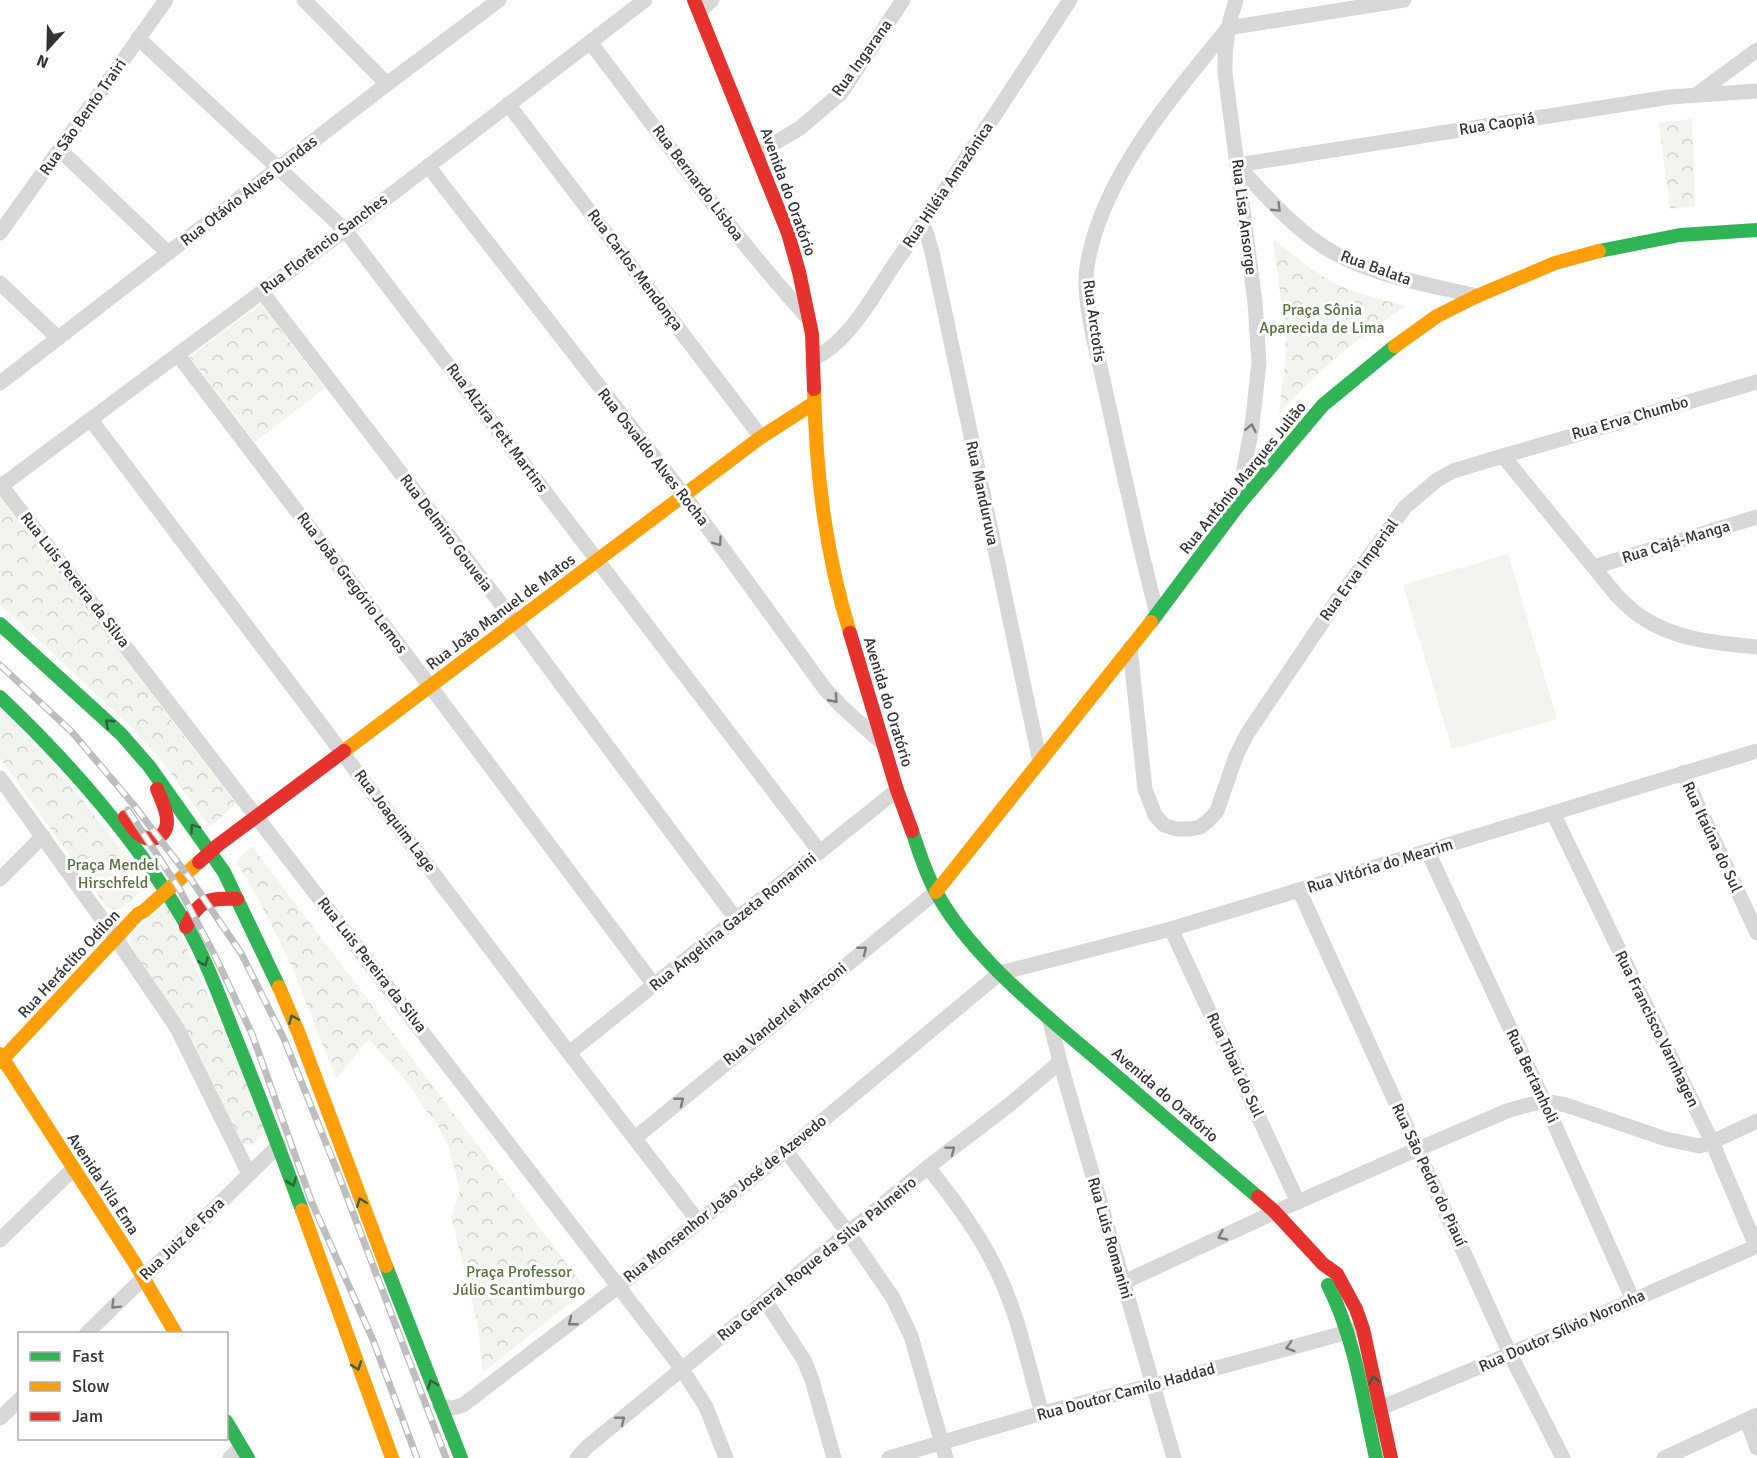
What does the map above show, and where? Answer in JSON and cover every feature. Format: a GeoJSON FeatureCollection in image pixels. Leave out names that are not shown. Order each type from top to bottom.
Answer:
{"type":"FeatureCollection","features":[{"type":"Feature","properties":{"kind":"main road","name":"Avenida do Oratório"},"geometry":{"type":"LineString","coordinates":[[702,4],[788,233],[812,334],[814,403],[822,514],[828,554],[836,588],[897,790],[923,864],[936,892],[965,933],[1000,973],[1049,1018],[1275,1212],[1323,1264],[1337,1274],[1356,1309],[1363,1329],[1376,1458]]}},
{"type":"Feature","properties":{"kind":"main road","name":"Rua Antônio Marques Julião"},"geometry":{"type":"LineString","coordinates":[[936,892],[1157,614],[1237,507],[1323,405],[1384,354],[1428,322],[1477,296],[1555,263],[1608,248],[1680,235],[1757,230]]}},
{"type":"Feature","properties":{"kind":"main road","name":"Rua João Manuel de Matos"},"geometry":{"type":"LineString","coordinates":[[211,852],[761,437],[814,403]]}},
{"type":"Feature","properties":{"kind":"main road"},"geometry":{"type":"LineString","coordinates":[[0,624],[116,730],[149,766],[211,852],[237,899],[270,965],[299,1034],[347,1165],[461,1458]]}},
{"type":"Feature","properties":{"kind":"main road"},"geometry":{"type":"LineString","coordinates":[[0,698],[71,761],[118,808],[138,834],[153,840],[162,836],[167,819],[149,766]]}},
{"type":"Feature","properties":{"kind":"main road"},"geometry":{"type":"LineString","coordinates":[[20,715],[92,795],[134,847],[164,889],[201,953],[279,1145],[340,1322],[392,1458]]}},
{"type":"Feature","properties":{"kind":"main road","name":"Rua Heráclito Odilon"},"geometry":{"type":"LineString","coordinates":[[1,1058],[138,914],[164,889],[211,852]]}},
{"type":"Feature","properties":{"kind":"main road"},"geometry":{"type":"LineString","coordinates":[[186,927],[194,909],[201,903],[211,899],[237,899]]}},
{"type":"Feature","properties":{"kind":"main road","name":"Avenida Vila Ema"},"geometry":{"type":"LineString","coordinates":[[1,1058],[143,1277],[175,1332]]}},
{"type":"Feature","properties":{"kind":"main road","name":"Avenida do Oratório"},"geometry":{"type":"LineString","coordinates":[[1323,1264],[1326,1281],[1339,1307],[1373,1412],[1391,1458]]}},
{"type":"Feature","properties":{"kind":"main road"},"geometry":{"type":"LineString","coordinates":[[228,1424],[245,1452]]}},
{"type":"Feature","properties":{"kind":"street","name":"Rua São Bento Trairi"},"geometry":{"type":"LineString","coordinates":[[0,233],[166,0]]}},
{"type":"Feature","properties":{"kind":"street"},"geometry":{"type":"LineString","coordinates":[[304,0],[387,84]]}},
{"type":"Feature","properties":{"kind":"street","name":"Rua Florêncio Sanches"},"geometry":{"type":"LineString","coordinates":[[1,485],[178,356],[645,0]]}},
{"type":"Feature","properties":{"kind":"street","name":"Rua Ingarana"},"geometry":{"type":"LineString","coordinates":[[758,153],[800,128],[840,93],[903,0]]}},
{"type":"Feature","properties":{"kind":"street","name":"Rua Hiléia Amazônica"},"geometry":{"type":"LineString","coordinates":[[813,359],[824,354],[840,341],[923,223],[1070,0]]}},
{"type":"Feature","properties":{"kind":"street","name":"Rua Lisa Ansorge"},"geometry":{"type":"LineString","coordinates":[[1236,0],[1224,54],[1225,74],[1255,302],[1259,363],[1237,507]]}},
{"type":"Feature","properties":{"kind":"street"},"geometry":{"type":"LineString","coordinates":[[1228,28],[1404,0]]}},
{"type":"Feature","properties":{"kind":"street","name":"Rua Otávio Alves Dundas"},"geometry":{"type":"LineString","coordinates":[[0,383],[489,3]]}},
{"type":"Feature","properties":{"kind":"street","name":"Rua Arctotis"},"geometry":{"type":"LineString","coordinates":[[1157,614],[1144,565],[1093,332],[1087,269],[1100,221],[1114,189],[1137,148],[1184,81],[1228,28]]}},
{"type":"Feature","properties":{"kind":"street","name":"Rua Alzira Fett Martins"},"geometry":{"type":"LineString","coordinates":[[138,38],[345,230],[820,852]]}},
{"type":"Feature","properties":{"kind":"street","name":"Rua Bernardo Lisboa"},"geometry":{"type":"LineString","coordinates":[[590,42],[724,219],[776,283],[810,320]]}},
{"type":"Feature","properties":{"kind":"street"},"geometry":{"type":"LineString","coordinates":[[1696,95],[1757,50]]}},
{"type":"Feature","properties":{"kind":"street","name":"Rua Caopiá"},"geometry":{"type":"LineString","coordinates":[[1237,165],[1604,107],[1696,95],[1757,91]]}},
{"type":"Feature","properties":{"kind":"street","name":"Rua Carlos Mendonça"},"geometry":{"type":"LineString","coordinates":[[508,104],[761,437]]}},
{"type":"Feature","properties":{"kind":"street"},"geometry":{"type":"LineString","coordinates":[[60,150],[168,253]]}},
{"type":"Feature","properties":{"kind":"street","name":"Rua Balata"},"geometry":{"type":"LineString","coordinates":[[1237,165],[1275,206],[1335,253],[1365,267],[1418,283],[1477,296]]}},
{"type":"Feature","properties":{"kind":"street","name":"Rua Osvaldo Alves Rocha"},"geometry":{"type":"LineString","coordinates":[[428,166],[684,495],[825,689],[883,744]]}},
{"type":"Feature","properties":{"kind":"street","name":"Rua Manduruva"},"geometry":{"type":"LineString","coordinates":[[923,223],[932,252],[1040,762]]}},
{"type":"Feature","properties":{"kind":"street"},"geometry":{"type":"LineString","coordinates":[[0,282],[58,338]]}},
{"type":"Feature","properties":{"kind":"street","name":"Rua Delmiro Gouveia"},"geometry":{"type":"LineString","coordinates":[[262,291],[515,622],[736,919]]}},
{"type":"Feature","properties":{"kind":"street","name":"Rua João Gregório Lemos"},"geometry":{"type":"LineString","coordinates":[[178,356],[430,686],[654,985]]}},
{"type":"Feature","properties":{"kind":"street","name":"Rua Erva Chumbo"},"geometry":{"type":"LineString","coordinates":[[1503,456],[1757,382]]}},
{"type":"Feature","properties":{"kind":"street","name":"Rua Joaquim Lage"},"geometry":{"type":"LineString","coordinates":[[92,420],[698,1221]]}},
{"type":"Feature","properties":{"kind":"street"},"geometry":{"type":"LineString","coordinates":[[1503,456],[1618,597],[1632,610],[1666,630],[1705,642],[1757,647]]}},
{"type":"Feature","properties":{"kind":"street","name":"Rua Erva Imperial"},"geometry":{"type":"LineString","coordinates":[[1130,648],[1145,789],[1155,815],[1164,825],[1176,830],[1200,827],[1217,811],[1236,756],[1252,726],[1336,602],[1405,507],[1437,480],[1453,471],[1503,456]]}},
{"type":"Feature","properties":{"kind":"street","name":"Rua Luis Pereira da Silva"},"geometry":{"type":"LineString","coordinates":[[1,485],[682,1369],[706,1407],[726,1458]]}},
{"type":"Feature","properties":{"kind":"street","name":"Rua Cajá-Manga"},"geometry":{"type":"LineString","coordinates":[[1594,567],[1757,517]]}},
{"type":"Feature","properties":{"kind":"street","name":"Rua Vitória do Mearim"},"geometry":{"type":"LineString","coordinates":[[1000,973],[1171,928],[1757,751]]}},
{"type":"Feature","properties":{"kind":"street","name":"Rua Itaúna do Sul"},"geometry":{"type":"LineString","coordinates":[[1683,773],[1757,933]]}},
{"type":"Feature","properties":{"kind":"street"},"geometry":{"type":"LineString","coordinates":[[0,778],[115,937],[177,1028],[249,1174]]}},
{"type":"Feature","properties":{"kind":"street","name":"Rua Angelina Gazeta Romanini"},"geometry":{"type":"LineString","coordinates":[[569,1053],[897,790]]}},
{"type":"Feature","properties":{"kind":"street","name":"Rua Francisco Varnhagen"},"geometry":{"type":"LineString","coordinates":[[1553,813],[1712,1142],[1757,1246]]}},
{"type":"Feature","properties":{"kind":"street"},"geometry":{"type":"LineString","coordinates":[[0,879],[43,836]]}},
{"type":"Feature","properties":{"kind":"street","name":"Rua Bertanholi"},"geometry":{"type":"LineString","coordinates":[[1428,852],[1544,1101],[1633,1300]]}},
{"type":"Feature","properties":{"kind":"street","name":"Rua São Pedro do Piauí"},"geometry":{"type":"LineString","coordinates":[[1299,890],[1510,1354],[1563,1458]]}},
{"type":"Feature","properties":{"kind":"street","name":"Rua Vanderlei Marconi"},"geometry":{"type":"LineString","coordinates":[[635,1138],[936,892]]}},
{"type":"Feature","properties":{"kind":"street","name":"Rua Tibaú do Sul"},"geometry":{"type":"LineString","coordinates":[[1171,928],[1298,1202]]}},
{"type":"Feature","properties":{"kind":"street","name":"Rua Monsenhor João José de Azevedo"},"geometry":{"type":"LineString","coordinates":[[440,1406],[453,1408],[464,1406],[619,1286],[1000,973]]}},
{"type":"Feature","properties":{"kind":"street","name":"Rua Luis Romanini"},"geometry":{"type":"LineString","coordinates":[[1049,1018],[1122,1283],[1174,1458]]}},
{"type":"Feature","properties":{"kind":"street","name":"Rua General Roque da Silva Palmeiro"},"geometry":{"type":"LineString","coordinates":[[577,1458],[928,1167],[1010,1105],[1060,1062]]}},
{"type":"Feature","properties":{"kind":"street"},"geometry":{"type":"LineString","coordinates":[[1122,1283],[1418,1149],[1507,1111],[1544,1101],[1584,1110],[1684,1144],[1699,1146],[1757,1121]]}},
{"type":"Feature","properties":{"kind":"street","name":"Rua Juiz de Fora"},"geometry":{"type":"LineString","coordinates":[[88,1332],[279,1145]]}},
{"type":"Feature","properties":{"kind":"street"},"geometry":{"type":"LineString","coordinates":[[786,1151],[849,1234],[893,1298],[911,1336],[946,1458]]}},
{"type":"Feature","properties":{"kind":"street"},"geometry":{"type":"LineString","coordinates":[[928,1167],[960,1208],[998,1273],[1012,1308],[1042,1413]]}},
{"type":"Feature","properties":{"kind":"street"},"geometry":{"type":"LineString","coordinates":[[0,1240],[73,1169]]}},
{"type":"Feature","properties":{"kind":"street","name":"Rua Doutor Sílvio Noronha"},"geometry":{"type":"LineString","coordinates":[[1373,1412],[1757,1246]]}},
{"type":"Feature","properties":{"kind":"street"},"geometry":{"type":"LineString","coordinates":[[766,1302],[804,1360],[834,1458]]}},
{"type":"Feature","properties":{"kind":"street","name":"Rua Doutor Camilo Haddad"},"geometry":{"type":"LineString","coordinates":[[889,1458],[1042,1413],[1363,1329]]}},
{"type":"Feature","properties":{"kind":"street"},"geometry":{"type":"LineString","coordinates":[[0,1418],[18,1401]]}},
{"type":"Feature","properties":{"kind":"street"},"geometry":{"type":"LineString","coordinates":[[1664,1458],[1752,1417],[1757,1448]]}},
{"type":"Feature","properties":{"kind":"street"},"geometry":{"type":"LineString","coordinates":[[230,1458],[245,1452]]}},
{"type":"Feature","properties":{"kind":"green space"},"geometry":{"type":"Polygon","coordinates":[[[1692,119],[1695,206],[1670,209],[1659,123],[1692,119]]]}},
{"type":"Feature","properties":{"kind":"green space","name":"Praça Sônia Aparecida de Lima"},"geometry":{"type":"Polygon","coordinates":[[[1273,239],[1306,265],[1333,282],[1366,295],[1406,306],[1339,356],[1279,414],[1286,337],[1273,239]]]}},
{"type":"Feature","properties":{"kind":"green space"},"geometry":{"type":"Polygon","coordinates":[[[261,304],[325,388],[255,442],[190,357],[261,304]]]}},
{"type":"Feature","properties":{"kind":"green space"},"geometry":{"type":"Polygon","coordinates":[[[0,497],[236,804],[210,827],[162,761],[128,724],[0,604],[0,497]]]}},
{"type":"Feature","properties":{"kind":"green space"},"geometry":{"type":"Polygon","coordinates":[[[1508,554],[1557,719],[1452,749],[1403,585],[1508,554]]]}},
{"type":"Feature","properties":{"kind":"green space","name":"Praça Mendel Hirschfeld"},"geometry":{"type":"Polygon","coordinates":[[[0,707],[69,783],[149,885],[122,908],[114,910],[106,906],[0,758],[0,707]]]}},
{"type":"Feature","properties":{"kind":"green space","name":"Praça Professor Júlio Scantimburgo"},"geometry":{"type":"Polygon","coordinates":[[[252,846],[586,1289],[483,1372],[477,1320],[451,1217],[460,1191],[448,1145],[437,1124],[411,1087],[369,1039],[336,1079],[289,960],[237,863],[237,860],[252,846]]]}},
{"type":"Feature","properties":{"kind":"green space"},"geometry":{"type":"Polygon","coordinates":[[[167,904],[268,1129],[253,1145],[243,1144],[130,943],[130,935],[133,931],[167,904]]]}},
{"type":"Feature","properties":{"kind":"railway"},"geometry":{"type":"LineString","coordinates":[[0,665],[72,732],[133,804],[192,881],[241,953],[284,1039],[336,1168],[446,1458]]}},
{"type":"Feature","properties":{"kind":"railway"},"geometry":{"type":"LineString","coordinates":[[128,810],[180,890],[252,1034],[312,1203],[373,1340],[417,1458]]}},
{"type":"Feature","properties":{"kind":"traffic: fast"},"geometry":{"type":"LineString","coordinates":[[1599,251],[1680,235],[1757,230]]}},
{"type":"Feature","properties":{"kind":"traffic: fast"},"geometry":{"type":"LineString","coordinates":[[1151,622],[1237,507],[1323,405],[1395,346]]}},
{"type":"Feature","properties":{"kind":"traffic: fast"},"geometry":{"type":"LineString","coordinates":[[0,624],[121,734],[149,766],[224,872],[279,987]]}},
{"type":"Feature","properties":{"kind":"traffic: fast"},"geometry":{"type":"LineString","coordinates":[[0,697],[52,749],[102,805],[148,865],[187,926],[217,991],[302,1210]]}},
{"type":"Feature","properties":{"kind":"traffic: fast"},"geometry":{"type":"LineString","coordinates":[[912,831],[935,890],[950,915],[990,963],[1036,1007],[1258,1197]]}},
{"type":"Feature","properties":{"kind":"traffic: fast"},"geometry":{"type":"LineString","coordinates":[[386,1266],[461,1458]]}},
{"type":"Feature","properties":{"kind":"traffic: fast"},"geometry":{"type":"LineString","coordinates":[[1328,1285],[1352,1348],[1376,1458]]}},
{"type":"Feature","properties":{"kind":"traffic: fast"},"geometry":{"type":"LineString","coordinates":[[228,1424],[248,1458]]}},
{"type":"Feature","properties":{"kind":"traffic: slow"},"geometry":{"type":"LineString","coordinates":[[1395,346],[1437,316],[1477,296],[1555,263],[1599,251]]}},
{"type":"Feature","properties":{"kind":"traffic: slow"},"geometry":{"type":"LineString","coordinates":[[814,389],[823,512],[834,573],[850,633]]}},
{"type":"Feature","properties":{"kind":"traffic: slow"},"geometry":{"type":"LineString","coordinates":[[344,751],[761,437],[814,403]]}},
{"type":"Feature","properties":{"kind":"traffic: slow"},"geometry":{"type":"LineString","coordinates":[[936,892],[1151,622]]}},
{"type":"Feature","properties":{"kind":"traffic: slow"},"geometry":{"type":"LineString","coordinates":[[0,1062],[138,914],[199,862]]}},
{"type":"Feature","properties":{"kind":"traffic: slow"},"geometry":{"type":"LineString","coordinates":[[279,987],[299,1034],[386,1266]]}},
{"type":"Feature","properties":{"kind":"traffic: slow"},"geometry":{"type":"LineString","coordinates":[[0,1054],[134,1262],[175,1332]]}},
{"type":"Feature","properties":{"kind":"traffic: slow"},"geometry":{"type":"LineString","coordinates":[[302,1210],[392,1458]]}},
{"type":"Feature","properties":{"kind":"traffic: jam"},"geometry":{"type":"LineString","coordinates":[[694,0],[788,233],[812,334],[814,389]]}},
{"type":"Feature","properties":{"kind":"traffic: jam"},"geometry":{"type":"LineString","coordinates":[[850,633],[897,790],[912,831]]}},
{"type":"Feature","properties":{"kind":"traffic: jam"},"geometry":{"type":"LineString","coordinates":[[199,862],[218,845],[344,751]]}},
{"type":"Feature","properties":{"kind":"traffic: jam"},"geometry":{"type":"LineString","coordinates":[[125,817],[145,838],[150,839],[162,834],[165,831],[167,817],[157,789]]}},
{"type":"Feature","properties":{"kind":"traffic: jam"},"geometry":{"type":"LineString","coordinates":[[186,927],[195,911],[206,902],[237,899]]}},
{"type":"Feature","properties":{"kind":"traffic: jam"},"geometry":{"type":"LineString","coordinates":[[1258,1197],[1323,1264],[1337,1274],[1356,1309],[1363,1329],[1391,1458]]}}]}
